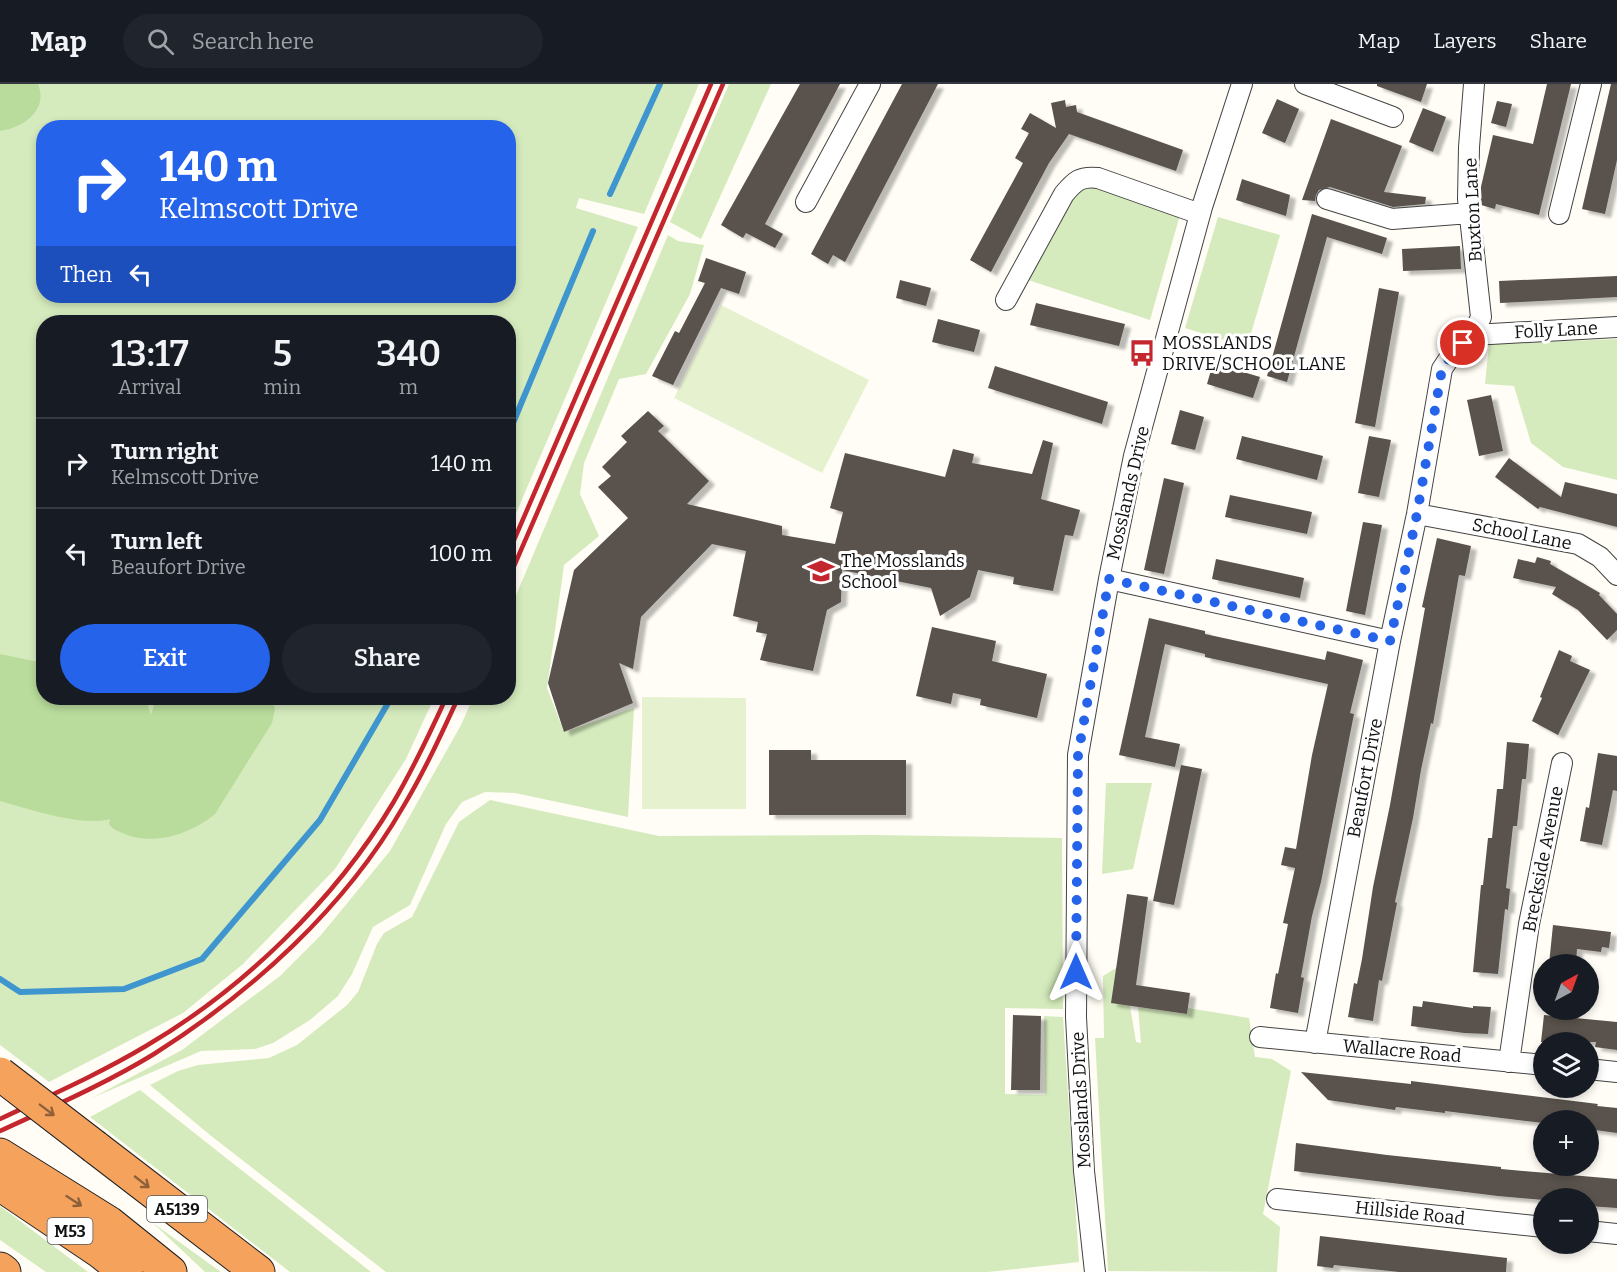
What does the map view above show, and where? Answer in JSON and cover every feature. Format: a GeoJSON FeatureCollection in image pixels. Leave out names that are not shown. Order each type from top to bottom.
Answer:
{"type":"FeatureCollection","features":[{"type":"Feature","properties":{"kind":"highway","name":"A5139"},"geometry":{"type":"LineString","coordinates":[[0,1074],[258,1272]]}},
{"type":"Feature","properties":{"kind":"highway","name":"M53"},"geometry":{"type":"LineString","coordinates":[[9,1175],[126,1272]]}},
{"type":"Feature","properties":{"kind":"highway"},"geometry":{"type":"LineString","coordinates":[[9,1175],[109,1224],[171,1272]]}},
{"type":"Feature","properties":{"kind":"highway"},"geometry":{"type":"LineString","coordinates":[[0,1269],[4,1272]]}},
{"type":"Feature","properties":{"kind":"street"},"geometry":{"type":"LineString","coordinates":[[806,202],[870,84]]}},
{"type":"Feature","properties":{"kind":"street","name":"Mosslands Drive"},"geometry":{"type":"LineString","coordinates":[[1095,1272],[1084,1171],[1076,1017],[1078,755],[1109,579],[1134,456],[1200,214],[1242,84]]}},
{"type":"Feature","properties":{"kind":"street"},"geometry":{"type":"LineString","coordinates":[[1305,84],[1393,117]]}},
{"type":"Feature","properties":{"kind":"street","name":"Buxton Lane"},"geometry":{"type":"LineString","coordinates":[[1473,335],[1481,317],[1470,213],[1469,147],[1474,84]]}},
{"type":"Feature","properties":{"kind":"street"},"geometry":{"type":"LineString","coordinates":[[1559,214],[1590,84]]}},
{"type":"Feature","properties":{"kind":"street"},"geometry":{"type":"LineString","coordinates":[[1006,300],[1064,194],[1076,180],[1085,176],[1098,178],[1200,214]]}},
{"type":"Feature","properties":{"kind":"street"},"geometry":{"type":"LineString","coordinates":[[1327,199],[1392,219],[1470,213]]}},
{"type":"Feature","properties":{"kind":"street","name":"Folly Lane"},"geometry":{"type":"LineString","coordinates":[[1473,335],[1617,327]]}},
{"type":"Feature","properties":{"kind":"street"},"geometry":{"type":"LineString","coordinates":[[1417,514],[1442,369],[1454,351],[1473,335]]}},
{"type":"Feature","properties":{"kind":"street","name":"School Lane"},"geometry":{"type":"LineString","coordinates":[[1417,514],[1578,544],[1600,557],[1617,575]]}},
{"type":"Feature","properties":{"kind":"street","name":"Beaufort Drive"},"geometry":{"type":"LineString","coordinates":[[1315,1043],[1390,641],[1417,514]]}},
{"type":"Feature","properties":{"kind":"street"},"geometry":{"type":"LineString","coordinates":[[1109,579],[1390,641]]}},
{"type":"Feature","properties":{"kind":"street","name":"Breckside Avenue"},"geometry":{"type":"LineString","coordinates":[[1509,1062],[1529,924],[1562,763]]}},
{"type":"Feature","properties":{"kind":"street","name":"Wallacre Road"},"geometry":{"type":"LineString","coordinates":[[1260,1037],[1533,1064]]}},
{"type":"Feature","properties":{"kind":"street"},"geometry":{"type":"LineString","coordinates":[[1599,1070],[1617,1072]]}},
{"type":"Feature","properties":{"kind":"street","name":"Hillside Road"},"geometry":{"type":"LineString","coordinates":[[1277,1199],[1533,1226]]}},
{"type":"Feature","properties":{"kind":"street"},"geometry":{"type":"LineString","coordinates":[[1599,1232],[1617,1234]]}},
{"type":"Feature","properties":{"kind":"green space"},"geometry":{"type":"Polygon","coordinates":[[[0,84],[699,84],[644,214],[579,198],[576,208],[638,227],[516,514],[516,315],[36,315],[36,705],[431,705],[406,759],[335,869],[243,964],[183,1013],[49,1082],[0,1045],[0,84]]]}},
{"type":"Feature","properties":{"kind":"green space"},"geometry":{"type":"Polygon","coordinates":[[[0,84],[38,84],[40,102],[37,110],[25,122],[0,131],[0,84]]]}},
{"type":"Feature","properties":{"kind":"green space"},"geometry":{"type":"Polygon","coordinates":[[[729,84],[771,84],[701,239],[670,222],[729,84]]]}},
{"type":"Feature","properties":{"kind":"green space"},"geometry":{"type":"Polygon","coordinates":[[[1094,185],[1180,215],[1150,320],[1028,280],[1069,199],[1083,186],[1094,185]]]}},
{"type":"Feature","properties":{"kind":"green space"},"geometry":{"type":"Polygon","coordinates":[[[1218,217],[1280,235],[1247,347],[1185,328],[1218,217]]]}},
{"type":"Feature","properties":{"kind":"green space"},"geometry":{"type":"Polygon","coordinates":[[[668,235],[678,241],[704,245],[690,294],[646,374],[619,379],[584,463],[580,494],[599,536],[564,565],[547,688],[564,732],[634,708],[628,817],[515,793],[485,792],[462,802],[446,824],[410,905],[373,927],[352,974],[338,996],[310,1020],[273,1043],[255,1049],[201,1051],[92,1098],[182,1050],[280,976],[321,935],[390,851],[461,725],[470,705],[516,705],[516,595],[668,235]]]}},
{"type":"Feature","properties":{"kind":"green space"},"geometry":{"type":"Polygon","coordinates":[[[721,305],[869,380],[822,473],[674,398],[721,305]]]}},
{"type":"Feature","properties":{"kind":"green space"},"geometry":{"type":"Polygon","coordinates":[[[1617,339],[1617,480],[1563,467],[1531,443],[1514,386],[1485,384],[1489,344],[1617,339]]]}},
{"type":"Feature","properties":{"kind":"green space"},"geometry":{"type":"Polygon","coordinates":[[[0,654],[36,662],[36,705],[148,705],[151,715],[154,705],[274,705],[275,709],[272,723],[215,814],[184,832],[160,838],[136,837],[114,829],[109,824],[110,819],[85,821],[71,819],[0,801],[0,654]]]}},
{"type":"Feature","properties":{"kind":"green space"},"geometry":{"type":"Polygon","coordinates":[[[642,697],[746,698],[746,809],[642,809],[642,697]]]}},
{"type":"Feature","properties":{"kind":"green space"},"geometry":{"type":"Polygon","coordinates":[[[1106,783],[1152,783],[1133,869],[1102,874],[1106,783]]]}},
{"type":"Feature","properties":{"kind":"green space"},"geometry":{"type":"Polygon","coordinates":[[[490,800],[659,836],[875,835],[1062,838],[1063,1009],[1005,1008],[1005,1094],[1045,1095],[1044,1016],[1063,1017],[1079,1262],[988,1272],[386,1272],[210,1135],[150,1085],[178,1071],[198,1065],[269,1058],[297,1045],[347,1005],[358,992],[377,944],[384,933],[412,917],[459,822],[490,800]]]}},
{"type":"Feature","properties":{"kind":"green space"},"geometry":{"type":"Polygon","coordinates":[[[1116,968],[1130,1006],[1136,1042],[1141,1043],[1138,1007],[1187,1014],[1188,1008],[1249,1018],[1255,1057],[1272,1059],[1291,1071],[1263,1214],[1280,1227],[1277,1272],[1108,1271],[1095,1038],[1104,1038],[1103,976],[1116,968]]]}},
{"type":"Feature","properties":{"kind":"green space"},"geometry":{"type":"Polygon","coordinates":[[[140,1090],[371,1272],[290,1272],[90,1117],[140,1090]]]}},
{"type":"Feature","properties":{"kind":"green space"},"geometry":{"type":"Polygon","coordinates":[[[0,1206],[88,1272],[46,1272],[0,1240],[0,1206]]]}},
{"type":"Feature","properties":{"kind":"green space"},"geometry":{"type":"Polygon","coordinates":[[[153,1223],[221,1272],[205,1272],[153,1223]]]}},
{"type":"Feature","properties":{"kind":"building"},"geometry":{"type":"Polygon","coordinates":[[[800,84],[840,84],[765,224],[783,234],[775,248],[746,233],[743,238],[721,225],[800,84]]]}},
{"type":"Feature","properties":{"kind":"building"},"geometry":{"type":"Polygon","coordinates":[[[902,84],[938,84],[845,262],[833,255],[828,264],[811,254],[902,84]]]}},
{"type":"Feature","properties":{"kind":"building"},"geometry":{"type":"Polygon","coordinates":[[[1377,84],[1427,84],[1421,102],[1377,86],[1377,84]]]}},
{"type":"Feature","properties":{"kind":"building"},"geometry":{"type":"Polygon","coordinates":[[[1547,84],[1571,84],[1539,215],[1496,204],[1495,209],[1481,205],[1480,191],[1493,135],[1533,144],[1547,84]]]}},
{"type":"Feature","properties":{"kind":"building"},"geometry":{"type":"Polygon","coordinates":[[[1611,84],[1617,84],[1617,160],[1605,214],[1582,209],[1611,84]]]}},
{"type":"Feature","properties":{"kind":"building"},"geometry":{"type":"Polygon","coordinates":[[[1277,99],[1299,109],[1285,143],[1262,133],[1277,99]]]}},
{"type":"Feature","properties":{"kind":"building"},"geometry":{"type":"Polygon","coordinates":[[[1065,100],[1066,107],[1076,105],[1077,112],[1183,150],[1176,171],[1069,134],[1049,163],[991,272],[970,260],[1023,163],[1015,158],[1029,133],[1021,129],[1030,113],[1056,128],[1051,103],[1065,100]]]}},
{"type":"Feature","properties":{"kind":"building"},"geometry":{"type":"Polygon","coordinates":[[[1497,101],[1512,104],[1506,127],[1491,123],[1497,101]]]}},
{"type":"Feature","properties":{"kind":"building"},"geometry":{"type":"Polygon","coordinates":[[[1423,108],[1446,117],[1433,152],[1409,142],[1423,108]]]}},
{"type":"Feature","properties":{"kind":"building"},"geometry":{"type":"Polygon","coordinates":[[[1331,119],[1402,146],[1384,192],[1426,197],[1425,204],[1393,207],[1330,187],[1319,190],[1315,201],[1302,200],[1331,119]]]}},
{"type":"Feature","properties":{"kind":"building"},"geometry":{"type":"Polygon","coordinates":[[[1242,179],[1290,195],[1286,216],[1236,200],[1242,179]]]}},
{"type":"Feature","properties":{"kind":"building"},"geometry":{"type":"Polygon","coordinates":[[[1312,214],[1387,238],[1382,254],[1327,237],[1287,382],[1267,376],[1312,214]]]}},
{"type":"Feature","properties":{"kind":"building"},"geometry":{"type":"Polygon","coordinates":[[[1460,246],[1461,269],[1403,271],[1402,249],[1460,246]]]}},
{"type":"Feature","properties":{"kind":"building"},"geometry":{"type":"Polygon","coordinates":[[[706,258],[746,272],[739,294],[721,288],[673,385],[652,376],[675,331],[679,333],[705,283],[698,281],[706,258]]]}},
{"type":"Feature","properties":{"kind":"building"},"geometry":{"type":"Polygon","coordinates":[[[1617,276],[1617,297],[1500,303],[1499,281],[1617,276]]]}},
{"type":"Feature","properties":{"kind":"building"},"geometry":{"type":"Polygon","coordinates":[[[900,280],[931,288],[926,306],[896,298],[900,280]]]}},
{"type":"Feature","properties":{"kind":"building"},"geometry":{"type":"Polygon","coordinates":[[[1379,288],[1399,292],[1375,427],[1355,423],[1379,288]]]}},
{"type":"Feature","properties":{"kind":"building"},"geometry":{"type":"Polygon","coordinates":[[[1036,303],[1125,324],[1119,346],[1030,325],[1036,303]]]}},
{"type":"Feature","properties":{"kind":"building"},"geometry":{"type":"Polygon","coordinates":[[[938,319],[980,330],[974,352],[932,342],[938,319]]]}},
{"type":"Feature","properties":{"kind":"building"},"geometry":{"type":"Polygon","coordinates":[[[1213,363],[1260,377],[1253,398],[1207,384],[1213,363]]]}},
{"type":"Feature","properties":{"kind":"building"},"geometry":{"type":"Polygon","coordinates":[[[995,366],[1108,402],[1102,424],[988,388],[995,366]]]}},
{"type":"Feature","properties":{"kind":"building"},"geometry":{"type":"Polygon","coordinates":[[[1491,395],[1503,451],[1479,456],[1467,400],[1491,395]]]}},
{"type":"Feature","properties":{"kind":"building"},"geometry":{"type":"Polygon","coordinates":[[[1180,410],[1204,417],[1195,450],[1171,444],[1180,410]]]}},
{"type":"Feature","properties":{"kind":"building"},"geometry":{"type":"Polygon","coordinates":[[[648,411],[664,426],[658,431],[709,481],[687,504],[782,526],[782,535],[835,544],[843,512],[830,508],[845,453],[945,477],[953,449],[974,454],[972,463],[1032,474],[1043,440],[1053,443],[1041,499],[1080,510],[1073,536],[1065,535],[1053,591],[1013,584],[1014,577],[978,570],[970,597],[940,616],[931,588],[842,570],[841,602],[827,610],[813,671],[760,660],[767,634],[756,632],[758,622],[733,616],[746,551],[712,544],[641,617],[633,669],[619,663],[633,703],[564,732],[548,683],[574,570],[628,518],[598,487],[611,476],[602,467],[627,442],[621,436],[648,411]]]}},
{"type":"Feature","properties":{"kind":"building"},"geometry":{"type":"Polygon","coordinates":[[[1242,436],[1323,456],[1317,480],[1236,459],[1242,436]]]}},
{"type":"Feature","properties":{"kind":"building"},"geometry":{"type":"Polygon","coordinates":[[[1369,436],[1391,440],[1379,497],[1358,493],[1369,436]]]}},
{"type":"Feature","properties":{"kind":"building"},"geometry":{"type":"Polygon","coordinates":[[[1509,458],[1561,497],[1565,482],[1617,494],[1617,527],[1540,507],[1538,509],[1495,477],[1509,458]]]}},
{"type":"Feature","properties":{"kind":"building"},"geometry":{"type":"Polygon","coordinates":[[[1164,478],[1184,483],[1164,574],[1144,570],[1164,478]]]}},
{"type":"Feature","properties":{"kind":"building"},"geometry":{"type":"Polygon","coordinates":[[[1230,495],[1312,512],[1307,534],[1225,517],[1230,495]]]}},
{"type":"Feature","properties":{"kind":"building"},"geometry":{"type":"Polygon","coordinates":[[[1363,522],[1382,525],[1365,615],[1346,611],[1363,522]]]}},
{"type":"Feature","properties":{"kind":"building"},"geometry":{"type":"Polygon","coordinates":[[[1437,538],[1471,546],[1465,576],[1459,575],[1433,724],[1431,723],[1421,770],[1382,981],[1379,980],[1373,1021],[1348,1017],[1354,983],[1357,984],[1362,959],[1373,887],[1425,608],[1422,607],[1437,538]]]}},
{"type":"Feature","properties":{"kind":"building"},"geometry":{"type":"Polygon","coordinates":[[[1537,557],[1551,561],[1550,564],[1600,593],[1599,595],[1617,614],[1617,630],[1607,640],[1578,610],[1552,594],[1556,587],[1513,578],[1518,559],[1535,563],[1537,557]]]}},
{"type":"Feature","properties":{"kind":"building"},"geometry":{"type":"Polygon","coordinates":[[[1216,559],[1304,578],[1300,598],[1212,579],[1216,559]]]}},
{"type":"Feature","properties":{"kind":"building"},"geometry":{"type":"Polygon","coordinates":[[[1149,618],[1205,631],[1205,634],[1325,660],[1327,651],[1363,660],[1350,713],[1354,714],[1321,882],[1312,916],[1301,977],[1304,978],[1298,1013],[1270,1008],[1288,924],[1283,923],[1295,868],[1281,865],[1285,847],[1296,849],[1312,755],[1328,684],[1205,657],[1205,654],[1165,644],[1145,737],[1180,744],[1175,767],[1119,755],[1149,618]]]}},
{"type":"Feature","properties":{"kind":"building"},"geometry":{"type":"Polygon","coordinates":[[[932,627],[996,641],[992,661],[1047,674],[1037,718],[980,705],[981,699],[953,693],[951,704],[916,696],[932,627]]]}},
{"type":"Feature","properties":{"kind":"building"},"geometry":{"type":"Polygon","coordinates":[[[1559,650],[1572,656],[1570,661],[1590,670],[1558,735],[1532,721],[1559,650]]]}},
{"type":"Feature","properties":{"kind":"building"},"geometry":{"type":"Polygon","coordinates":[[[1507,742],[1529,744],[1526,779],[1522,779],[1517,826],[1513,826],[1506,888],[1510,889],[1508,910],[1505,909],[1498,974],[1473,972],[1481,885],[1483,885],[1488,838],[1492,838],[1497,789],[1503,789],[1507,742]]]}},
{"type":"Feature","properties":{"kind":"building"},"geometry":{"type":"Polygon","coordinates":[[[769,750],[811,750],[811,760],[906,760],[906,815],[769,815],[769,750]]]}},
{"type":"Feature","properties":{"kind":"building"},"geometry":{"type":"Polygon","coordinates":[[[1598,753],[1617,756],[1617,791],[1613,790],[1602,845],[1580,841],[1586,807],[1589,808],[1598,753]]]}},
{"type":"Feature","properties":{"kind":"building"},"geometry":{"type":"Polygon","coordinates":[[[1181,765],[1202,769],[1174,905],[1153,901],[1181,765]]]}},
{"type":"Feature","properties":{"kind":"building"},"geometry":{"type":"Polygon","coordinates":[[[1127,894],[1148,897],[1136,985],[1190,993],[1187,1014],[1111,1003],[1127,894]]]}},
{"type":"Feature","properties":{"kind":"building"},"geometry":{"type":"Polygon","coordinates":[[[1553,925],[1611,932],[1609,948],[1602,947],[1601,952],[1577,949],[1577,954],[1550,954],[1553,925]]]}},
{"type":"Feature","properties":{"kind":"building"},"geometry":{"type":"Polygon","coordinates":[[[1423,1001],[1473,1008],[1473,1006],[1491,1007],[1488,1034],[1411,1026],[1413,1006],[1422,1007],[1423,1001]]]}},
{"type":"Feature","properties":{"kind":"building"},"geometry":{"type":"Polygon","coordinates":[[[1013,1015],[1041,1016],[1040,1090],[1011,1090],[1013,1015]]]}},
{"type":"Feature","properties":{"kind":"building"},"geometry":{"type":"Polygon","coordinates":[[[1543,1020],[1617,1022],[1617,1050],[1599,1048],[1599,1032],[1542,1032],[1543,1020]]]}},
{"type":"Feature","properties":{"kind":"building"},"geometry":{"type":"Polygon","coordinates":[[[1301,1072],[1411,1084],[1411,1081],[1533,1096],[1533,1098],[1598,1104],[1597,1106],[1617,1108],[1617,1133],[1599,1131],[1599,1110],[1533,1110],[1533,1122],[1445,1111],[1445,1113],[1396,1107],[1395,1110],[1328,1100],[1301,1072]]]}},
{"type":"Feature","properties":{"kind":"building"},"geometry":{"type":"Polygon","coordinates":[[[1296,1143],[1501,1167],[1501,1169],[1533,1172],[1533,1176],[1617,1179],[1617,1208],[1599,1207],[1599,1188],[1533,1188],[1533,1199],[1294,1171],[1296,1143]]]}},
{"type":"Feature","properties":{"kind":"building"},"geometry":{"type":"Polygon","coordinates":[[[1320,1236],[1507,1258],[1506,1272],[1399,1272],[1334,1265],[1333,1268],[1317,1266],[1320,1236]]]}},
{"type":"Feature","properties":{"kind":"waterway"},"geometry":{"type":"LineString","coordinates":[[610,194],[660,84]]}},
{"type":"Feature","properties":{"kind":"waterway"},"geometry":{"type":"LineString","coordinates":[[516,416],[593,231]]}},
{"type":"Feature","properties":{"kind":"waterway"},"geometry":{"type":"LineString","coordinates":[[0,979],[20,992],[124,989],[202,959],[320,820],[387,705]]}},
{"type":"Feature","properties":{"kind":"railway"},"geometry":{"type":"LineString","coordinates":[[516,535],[711,84]]}},
{"type":"Feature","properties":{"kind":"railway"},"geometry":{"type":"LineString","coordinates":[[516,562],[723,84]]}},
{"type":"Feature","properties":{"kind":"railway"},"geometry":{"type":"LineString","coordinates":[[0,1119],[146,1046],[217,998],[284,940],[344,874],[370,839],[393,803],[443,705]]}},
{"type":"Feature","properties":{"kind":"railway"},"geometry":{"type":"LineString","coordinates":[[0,1131],[59,1104],[154,1054],[226,1003],[294,945],[325,913],[380,844],[418,780],[455,705]]}},
{"type":"Feature","properties":{"kind":"place","name":"MOSSLANDS DRIVE/SCHOOL LANE"},"geometry":{"type":"Point","coordinates":[1142,353]}},
{"type":"Feature","properties":{"kind":"place","name":"The Mosslands School"},"geometry":{"type":"Point","coordinates":[821,571]}},
{"type":"Feature","properties":{"kind":"route"},"geometry":{"type":"LineString","coordinates":[[1076,972],[1078,755],[1109,579],[1390,641],[1417,514],[1442,369],[1454,351],[1463,343]]}}]}
